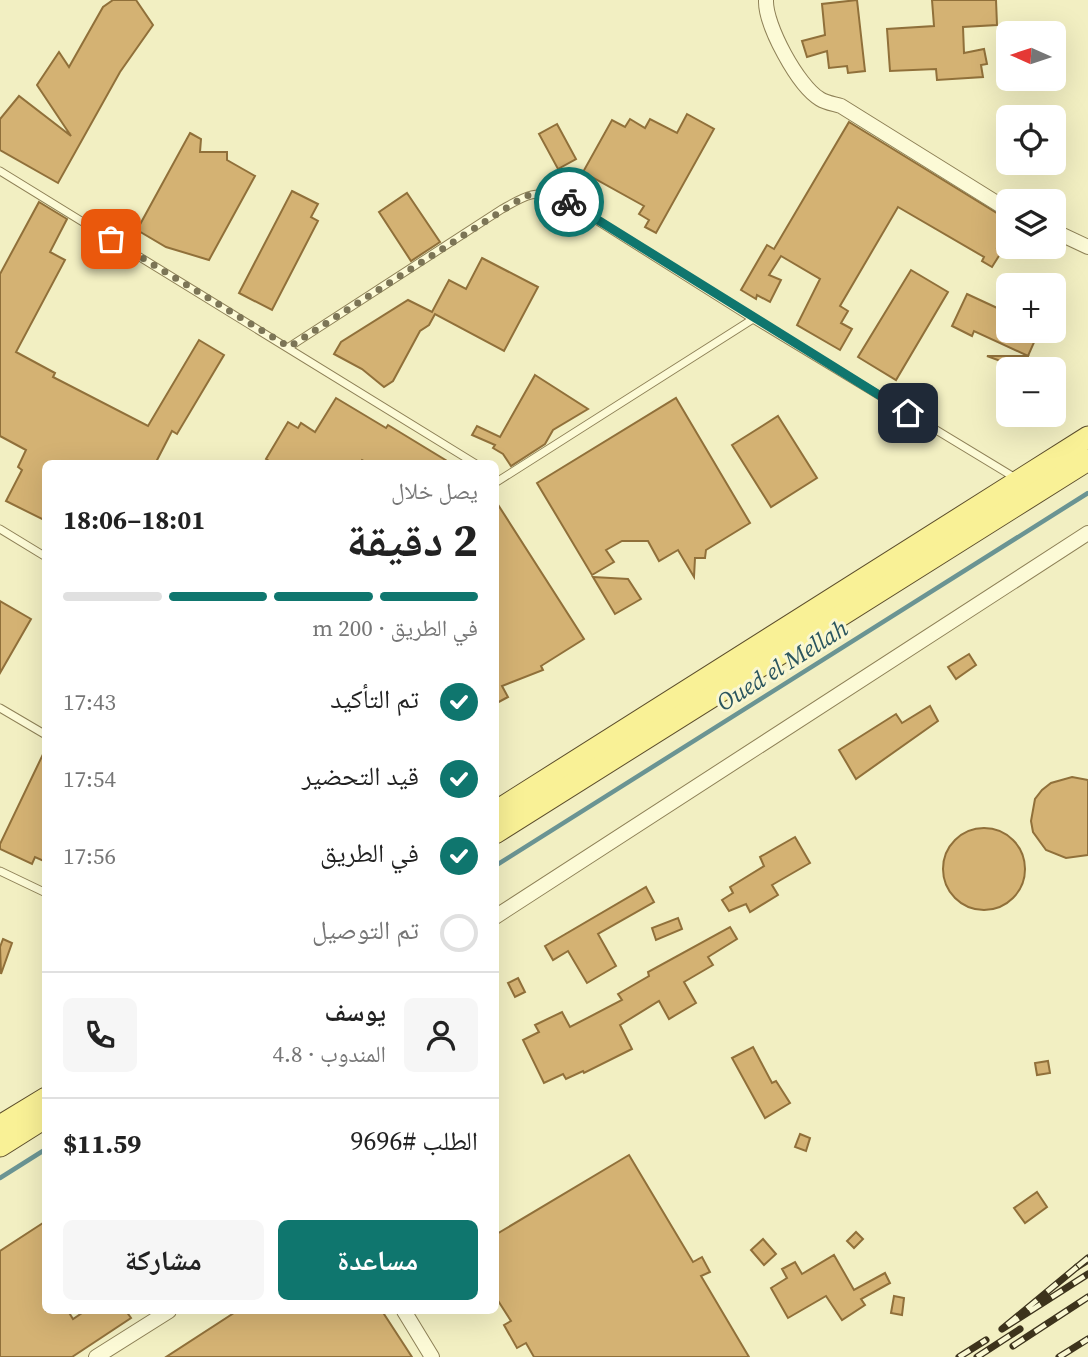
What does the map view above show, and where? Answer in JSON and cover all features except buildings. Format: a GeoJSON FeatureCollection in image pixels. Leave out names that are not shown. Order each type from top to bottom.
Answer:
{"type":"FeatureCollection","features":[{"type":"Feature","properties":{"kind":"main road"},"geometry":{"type":"LineString","coordinates":[[499,830],[1028,486],[1088,437]]}},
{"type":"Feature","properties":{"kind":"main road"},"geometry":{"type":"LineString","coordinates":[[499,810],[1028,486],[1088,460]]}},
{"type":"Feature","properties":{"kind":"main road"},"geometry":{"type":"LineString","coordinates":[[0,1126],[42,1100]]}},
{"type":"Feature","properties":{"kind":"main road"},"geometry":{"type":"LineString","coordinates":[[0,1146],[42,1120]]}},
{"type":"Feature","properties":{"kind":"street"},"geometry":{"type":"LineString","coordinates":[[766,0],[771,26],[810,91],[822,100],[841,106],[996,203]]}},
{"type":"Feature","properties":{"kind":"street"},"geometry":{"type":"LineString","coordinates":[[1066,237],[1088,247]]}},
{"type":"Feature","properties":{"kind":"street"},"geometry":{"type":"LineString","coordinates":[[499,914],[1088,533]]}},
{"type":"Feature","properties":{"kind":"street"},"geometry":{"type":"LineString","coordinates":[[96,1357],[164,1314]]}},
{"type":"Feature","properties":{"kind":"street"},"geometry":{"type":"LineString","coordinates":[[406,1314],[432,1357]]}},
{"type":"Feature","properties":{"kind":"lane"},"geometry":{"type":"LineString","coordinates":[[0,171],[470,460]]}},
{"type":"Feature","properties":{"kind":"lane"},"geometry":{"type":"LineString","coordinates":[[289,347],[502,209],[525,196],[545,192],[561,198],[753,319],[1028,486]]}},
{"type":"Feature","properties":{"kind":"lane"},"geometry":{"type":"LineString","coordinates":[[499,478],[753,319]]}},
{"type":"Feature","properties":{"kind":"lane"},"geometry":{"type":"LineString","coordinates":[[0,529],[42,555]]}},
{"type":"Feature","properties":{"kind":"lane"},"geometry":{"type":"LineString","coordinates":[[0,708],[42,733]]}},
{"type":"Feature","properties":{"kind":"lane"},"geometry":{"type":"LineString","coordinates":[[0,871],[42,891]]}},
{"type":"Feature","properties":{"kind":"waterway","name":"Oued el Mellah"},"geometry":{"type":"LineString","coordinates":[[499,863],[1088,493]]}},
{"type":"Feature","properties":{"kind":"waterway","name":"Oued el Mellah"},"geometry":{"type":"LineString","coordinates":[[0,1178],[42,1152]]}},
{"type":"Feature","properties":{"kind":"railway"},"geometry":{"type":"LineString","coordinates":[[1088,1258],[1077,1267],[1088,1260]]}},
{"type":"Feature","properties":{"kind":"railway"},"geometry":{"type":"LineString","coordinates":[[1077,1267],[1002,1329],[1088,1274]]}},
{"type":"Feature","properties":{"kind":"railway"},"geometry":{"type":"LineString","coordinates":[[1013,1346],[1088,1297]]}},
{"type":"Feature","properties":{"kind":"railway"},"geometry":{"type":"LineString","coordinates":[[977,1357],[1020,1329]]}},
{"type":"Feature","properties":{"kind":"railway"},"geometry":{"type":"LineString","coordinates":[[1059,1357],[1088,1339]]}},
{"type":"Feature","properties":{"kind":"railway"},"geometry":{"type":"LineString","coordinates":[[959,1357],[986,1340]]}},
{"type":"Feature","properties":{"kind":"way so far"},"geometry":{"type":"LineString","coordinates":[[111,239],[289,347],[525,196],[545,192],[569,202]]}},
{"type":"Feature","properties":{"kind":"route"},"geometry":{"type":"LineString","coordinates":[[569,202],[753,319],[908,413]]}}]}
